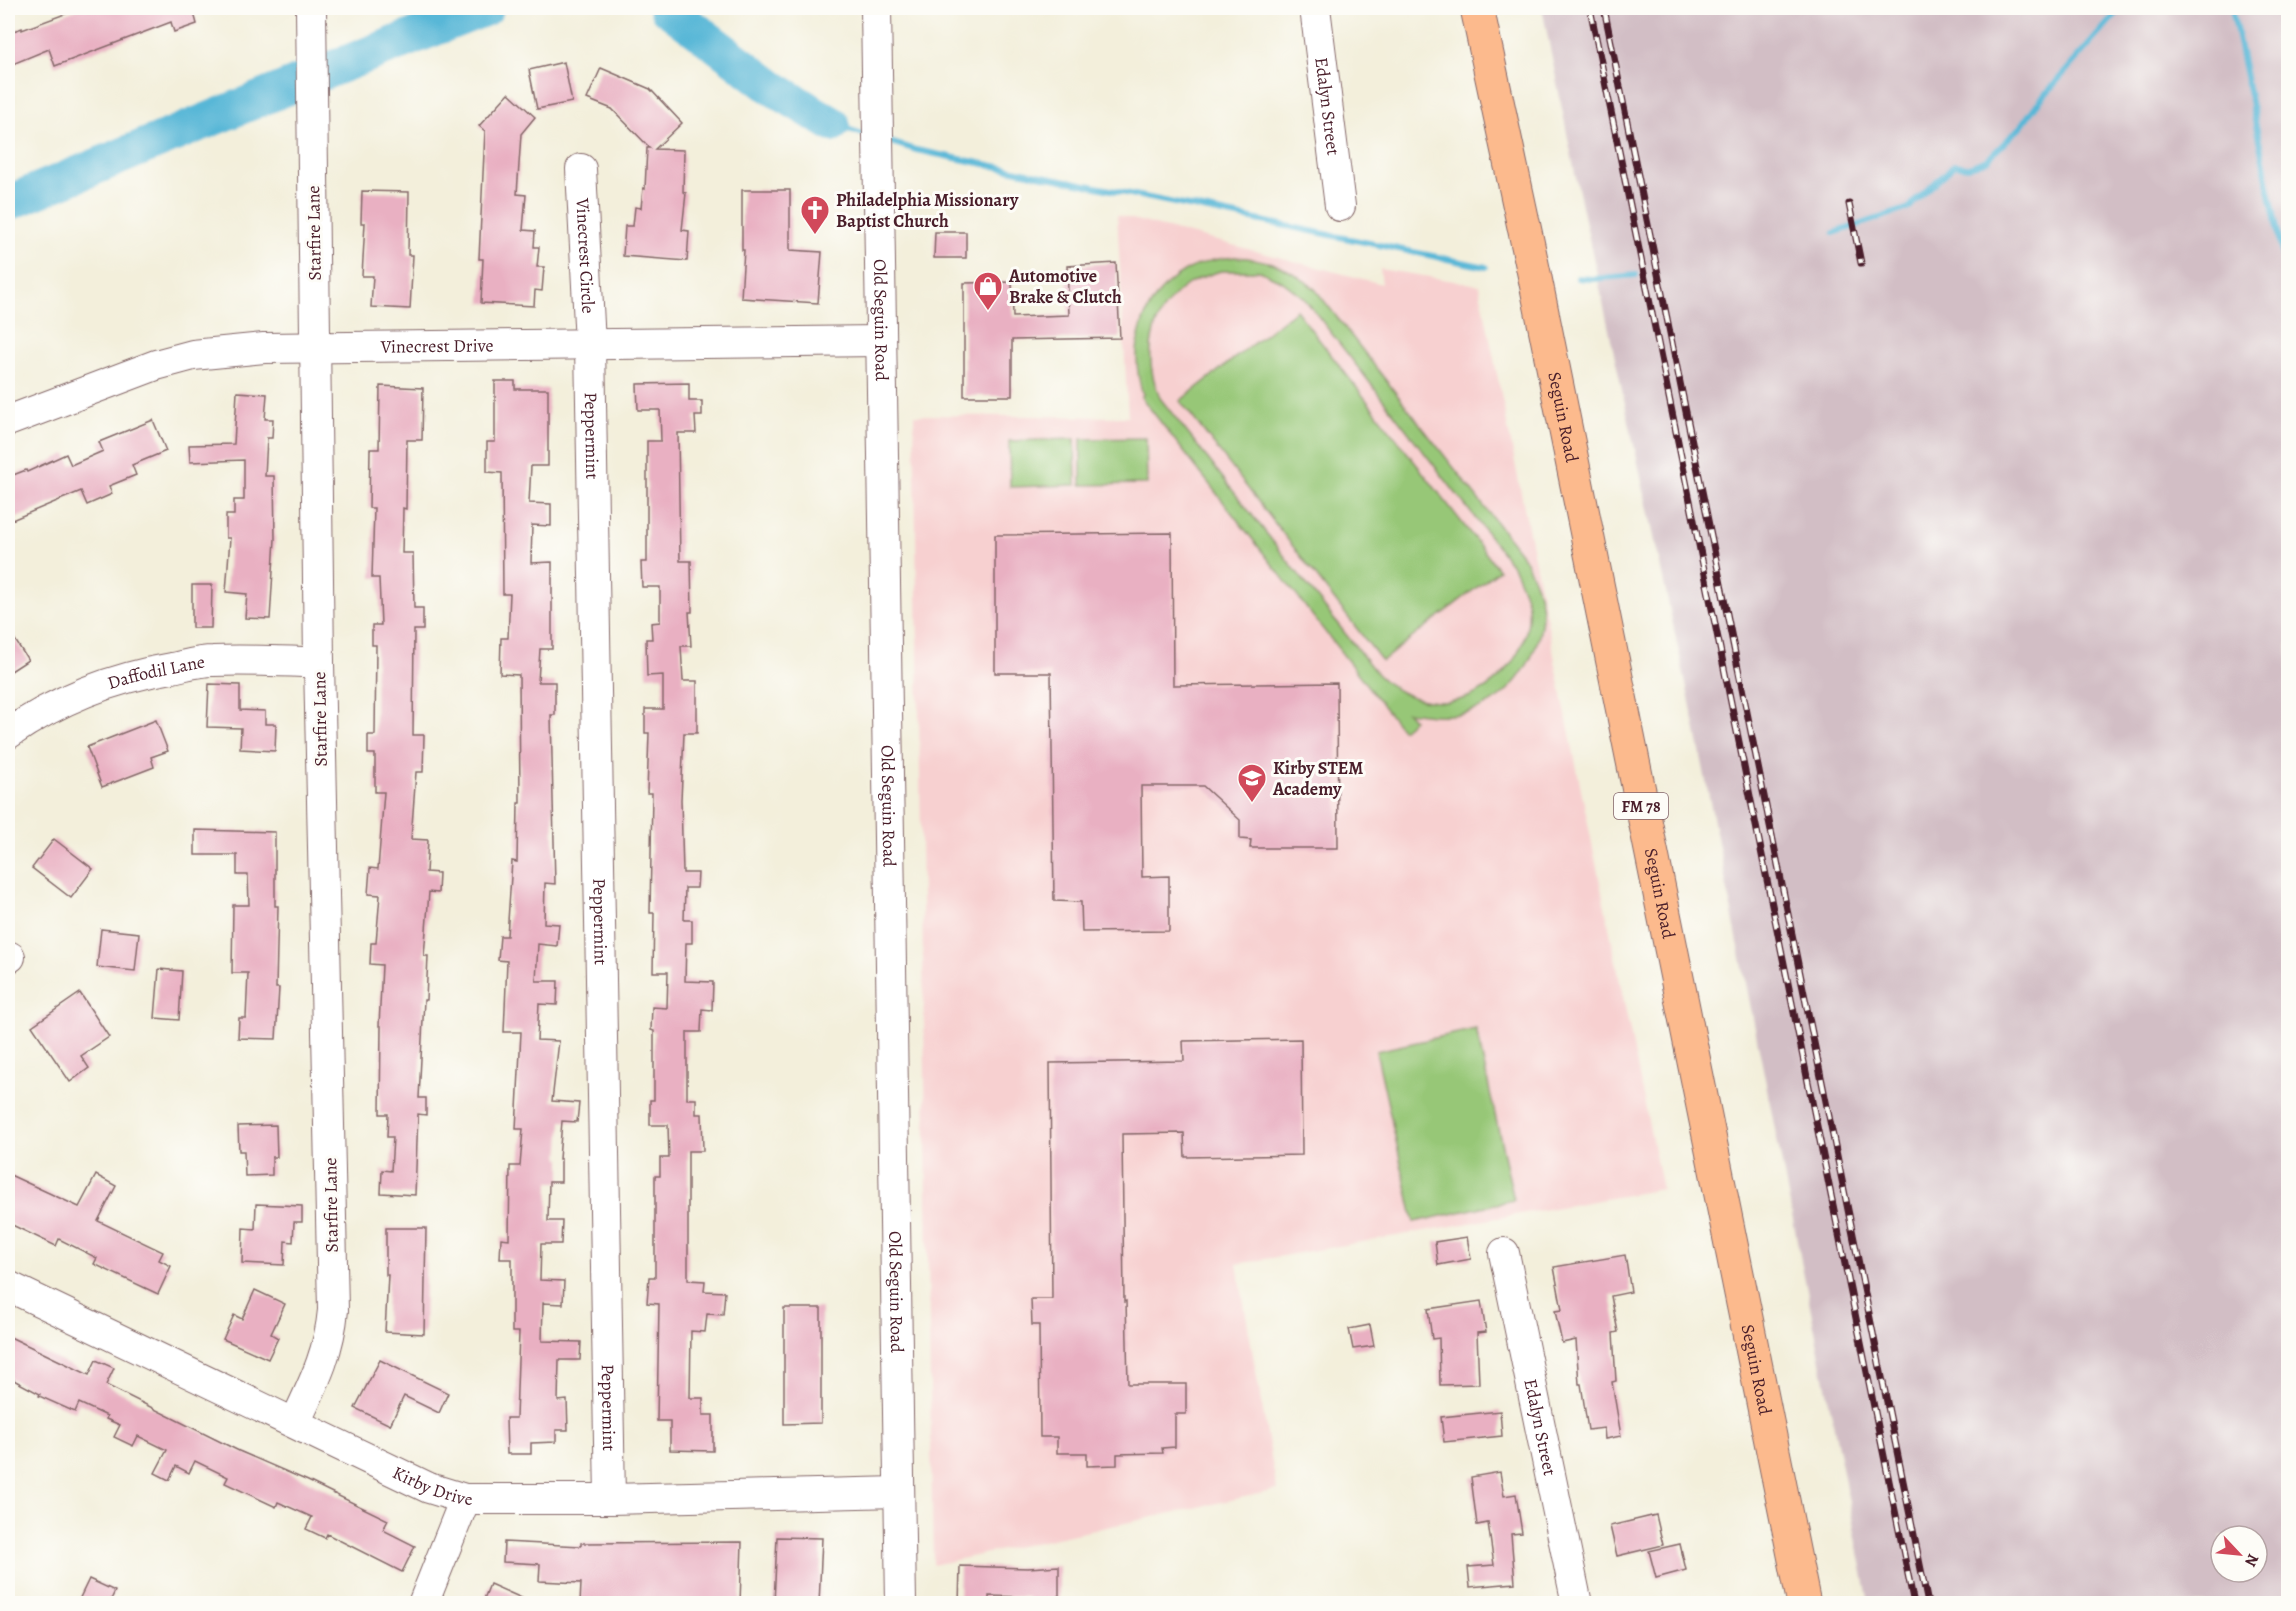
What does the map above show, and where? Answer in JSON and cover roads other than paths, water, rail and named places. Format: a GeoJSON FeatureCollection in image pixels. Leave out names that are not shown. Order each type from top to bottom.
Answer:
{"type":"FeatureCollection","features":[{"type":"Feature","properties":{"kind":"main road","name":"Seguin Road"},"geometry":{"type":"LineString","coordinates":[[1478,8],[1535,278],[1804,1604]]}},
{"type":"Feature","properties":{"kind":"street","name":"Starfire Lane"},"geometry":{"type":"LineString","coordinates":[[295,1423],[321,1368],[327,1349],[333,1310],[319,662],[311,8]]}},
{"type":"Feature","properties":{"kind":"street","name":"Old Seguin Road"},"geometry":{"type":"LineString","coordinates":[[876,8],[901,1604]]}},
{"type":"Feature","properties":{"kind":"street","name":"Edalyn Street"},"geometry":{"type":"LineString","coordinates":[[1315,8],[1340,206]]}},
{"type":"Feature","properties":{"kind":"street","name":"Vinecrest Circle"},"geometry":{"type":"LineString","coordinates":[[581,169],[590,344]]}},
{"type":"Feature","properties":{"kind":"street","name":"Vinecrest Drive"},"geometry":{"type":"LineString","coordinates":[[8,421],[156,365],[193,355],[264,348],[880,341]]}},
{"type":"Feature","properties":{"kind":"street","name":"Peppermint"},"geometry":{"type":"LineString","coordinates":[[590,344],[610,1499]]}},
{"type":"Feature","properties":{"kind":"street","name":"Daffodil Lane"},"geometry":{"type":"LineString","coordinates":[[8,734],[33,716],[68,698],[105,684],[157,670],[211,661],[319,662]]}},
{"type":"Feature","properties":{"kind":"street","name":"Edalyn Street"},"geometry":{"type":"LineString","coordinates":[[1504,1253],[1577,1604]]}},
{"type":"Feature","properties":{"kind":"street","name":"Kirby Drive"},"geometry":{"type":"LineString","coordinates":[[8,1286],[429,1488],[465,1499],[610,1499],[900,1492]]}},
{"type":"Feature","properties":{"kind":"street"},"geometry":{"type":"LineString","coordinates":[[423,1604],[465,1499]]}},
{"type":"Feature","properties":{"kind":"waterway"},"geometry":{"type":"LineString","coordinates":[[8,203],[334,68],[486,8]]}},
{"type":"Feature","properties":{"kind":"waterway"},"geometry":{"type":"LineString","coordinates":[[667,8],[773,88],[832,124]]}},
{"type":"Feature","properties":{"kind":"waterway"},"geometry":{"type":"LineString","coordinates":[[1834,233],[1909,208],[1955,165],[1968,167],[1987,160],[2021,126],[2037,104],[2121,8]]}},
{"type":"Feature","properties":{"kind":"waterway"},"geometry":{"type":"LineString","coordinates":[[2232,8],[2288,282]]}},
{"type":"Feature","properties":{"kind":"waterway"},"geometry":{"type":"LineString","coordinates":[[832,124],[869,136]]}},
{"type":"Feature","properties":{"kind":"waterway"},"geometry":{"type":"LineString","coordinates":[[887,141],[916,150],[1486,267]]}},
{"type":"Feature","properties":{"kind":"waterway"},"geometry":{"type":"LineString","coordinates":[[1578,278],[1636,275]]}},
{"type":"Feature","properties":{"kind":"railway"},"geometry":{"type":"LineString","coordinates":[[1590,8],[1914,1604]]}},
{"type":"Feature","properties":{"kind":"railway"},"geometry":{"type":"LineString","coordinates":[[1604,8],[1928,1604]]}},
{"type":"Feature","properties":{"kind":"railway"},"geometry":{"type":"LineString","coordinates":[[1849,204],[1861,263]]}},
{"type":"Feature","properties":{"kind":"place","name":"Philadelphia Missionary Baptist Church"},"geometry":{"type":"Point","coordinates":[815,236]}},
{"type":"Feature","properties":{"kind":"place","name":"Automotive Brake & Clutch"},"geometry":{"type":"Point","coordinates":[988,312]}},
{"type":"Feature","properties":{"kind":"place","name":"Kirby STEM Academy"},"geometry":{"type":"Point","coordinates":[1252,804]}}]}
